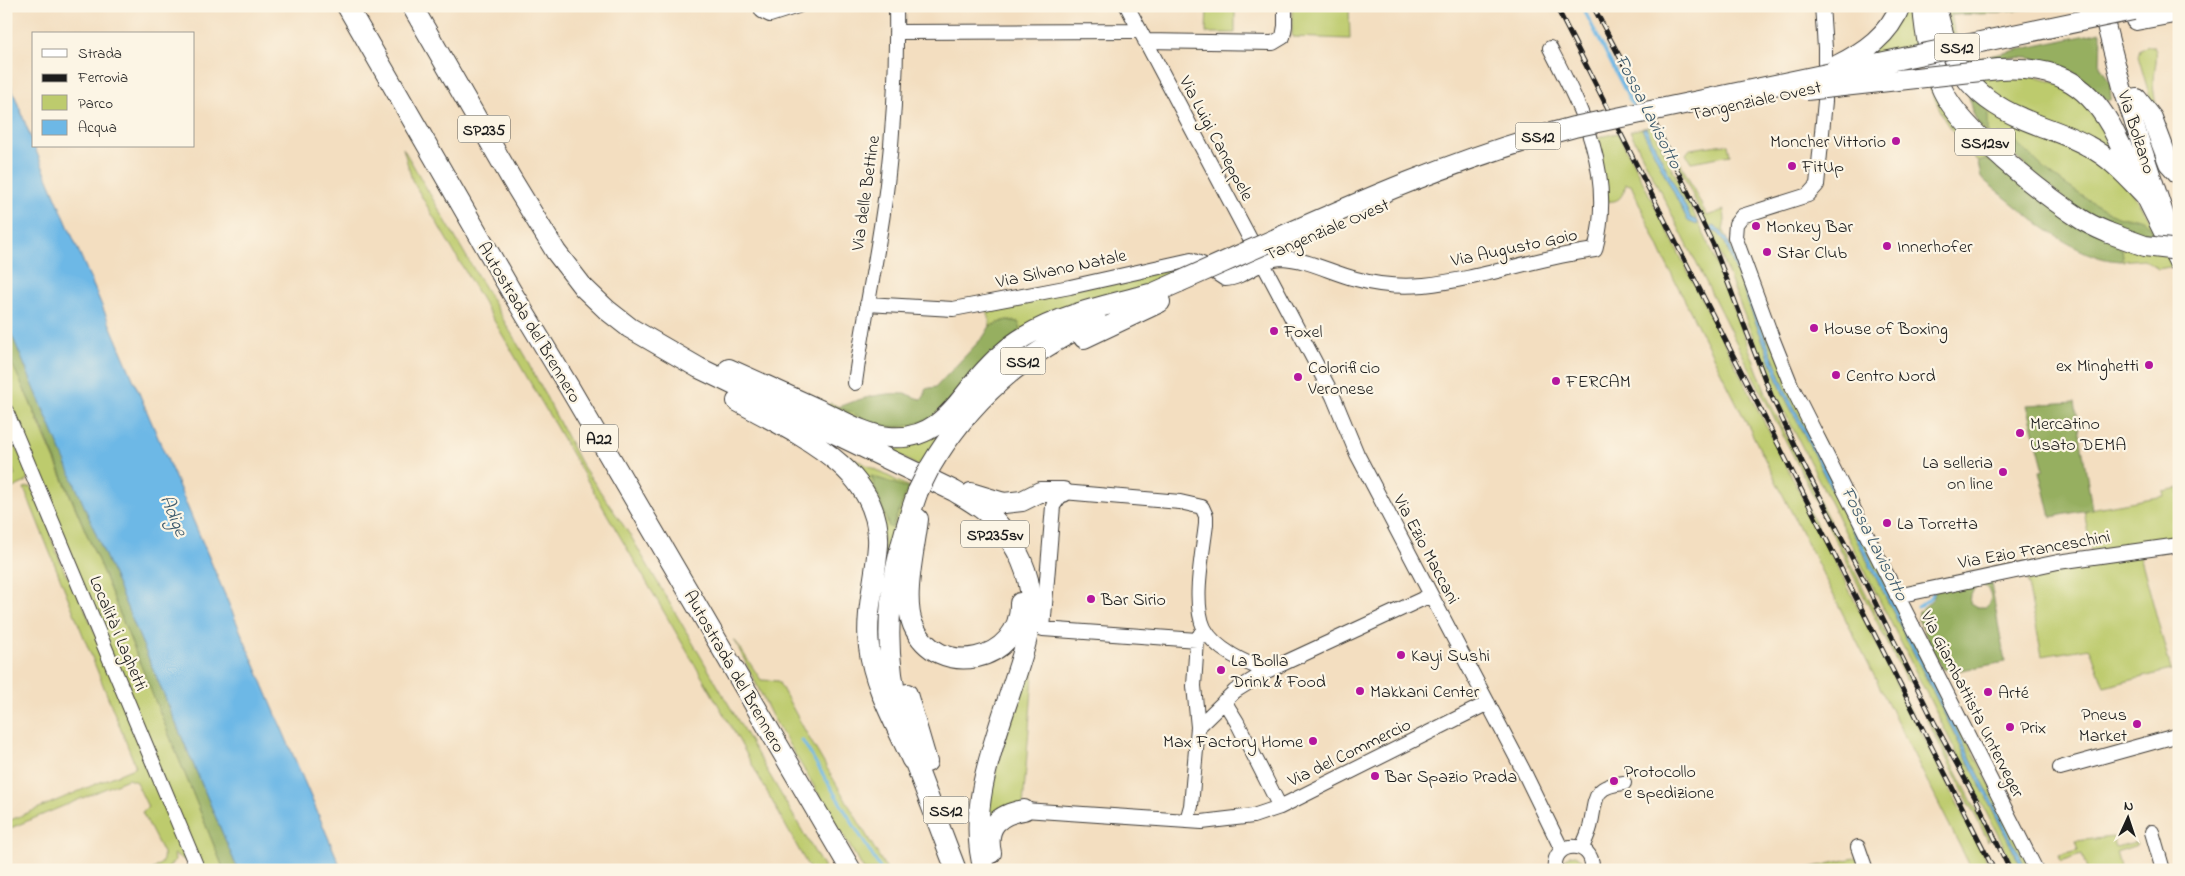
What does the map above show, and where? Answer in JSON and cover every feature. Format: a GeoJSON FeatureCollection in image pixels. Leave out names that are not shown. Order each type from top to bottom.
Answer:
{"type":"FeatureCollection","features":[{"type":"Feature","properties":{"kind":"highway","name":"Autostrada del Brennero"},"geometry":{"type":"LineString","coordinates":[[334,6],[837,870]]}},
{"type":"Feature","properties":{"kind":"highway","name":"Autostrada del Brennero"},"geometry":{"type":"LineString","coordinates":[[347,6],[511,291],[851,870]]}},
{"type":"Feature","properties":{"kind":"highway","name":"SP235"},"geometry":{"type":"LineString","coordinates":[[399,6],[522,217],[566,282],[596,316],[624,337],[699,379]]}},
{"type":"Feature","properties":{"kind":"highway","name":"SP235"},"geometry":{"type":"LineString","coordinates":[[412,6],[556,252],[583,287],[607,310],[630,328],[659,346]]}},
{"type":"Feature","properties":{"kind":"highway"},"geometry":{"type":"LineString","coordinates":[[1786,88],[1867,49],[1885,32],[1900,6]]}},
{"type":"Feature","properties":{"kind":"highway","name":"SS12sv"},"geometry":{"type":"LineString","coordinates":[[1923,6],[1927,42],[1944,92],[1960,116],[1979,137],[2055,200],[2083,220],[2108,233],[2145,246],[2179,250]]}},
{"type":"Feature","properties":{"kind":"highway","name":"SS12sv"},"geometry":{"type":"LineString","coordinates":[[1936,6],[1942,34],[1952,57],[1960,72],[1978,93],[2005,111],[2094,149],[2124,172],[2145,196]]}},
{"type":"Feature","properties":{"kind":"highway","name":"Tangenziale Ovest"},"geometry":{"type":"LineString","coordinates":[[934,471],[995,400],[1029,372],[1076,342],[1181,287],[1427,185],[1497,159],[1577,137],[1786,88],[2142,10],[2179,12]]}},
{"type":"Feature","properties":{"kind":"highway"},"geometry":{"type":"LineString","coordinates":[[1927,42],[1952,57]]}},
{"type":"Feature","properties":{"kind":"highway","name":"SS12sv"},"geometry":{"type":"LineString","coordinates":[[1786,88],[1999,69],[2030,68],[2049,71],[2079,86],[2102,110],[2179,262]]}},
{"type":"Feature","properties":{"kind":"highway"},"geometry":{"type":"LineString","coordinates":[[2137,99],[2152,118],[2169,163],[2179,174]]}},
{"type":"Feature","properties":{"kind":"highway","name":"Tangenziale Ovest"},"geometry":{"type":"LineString","coordinates":[[956,870],[912,760],[898,709],[888,633],[889,611],[896,563],[923,494],[954,429],[1002,377],[1028,357],[1071,331],[1150,294],[1181,287]]}},
{"type":"Feature","properties":{"kind":"highway"},"geometry":{"type":"LineString","coordinates":[[659,346],[723,366],[865,431],[890,437],[904,437],[916,434],[943,420],[1005,350],[1046,325],[1076,314],[1150,294]]}},
{"type":"Feature","properties":{"kind":"highway","name":"SP235sv"},"geometry":{"type":"LineString","coordinates":[[659,346],[737,387],[954,491],[984,510],[999,524],[1009,538],[1023,565],[1031,600],[1029,628],[984,779],[980,836],[984,870]]}},
{"type":"Feature","properties":{"kind":"highway"},"geometry":{"type":"LineString","coordinates":[[699,379],[782,426],[842,465],[861,485],[876,521],[878,542],[869,609],[869,646],[872,664],[885,701],[912,760]]}},
{"type":"Feature","properties":{"kind":"highway","name":"SP235sv"},"geometry":{"type":"LineString","coordinates":[[699,379],[752,402],[935,493],[975,516],[996,535],[1007,552],[1015,570],[1020,591],[1021,607],[1016,625],[1010,637],[988,654],[973,659],[948,658],[921,638],[913,624],[909,593],[918,519]]}},
{"type":"Feature","properties":{"kind":"highway"},"geometry":{"type":"LineString","coordinates":[[954,491],[966,492],[1004,503],[1022,501],[1040,492],[1063,492]]}},
{"type":"Feature","properties":{"kind":"highway","name":"Tangenziale Ovest"},"geometry":{"type":"LineString","coordinates":[[923,494],[901,593],[901,658],[908,701],[922,749],[969,870]]}},
{"type":"Feature","properties":{"kind":"highway"},"geometry":{"type":"LineString","coordinates":[[994,870],[989,841],[993,827],[1006,814],[1024,810]]}},
{"type":"Feature","properties":{"kind":"main road","name":"Via Bolzano"},"geometry":{"type":"LineString","coordinates":[[2100,6],[2122,87],[2179,256]]}},
{"type":"Feature","properties":{"kind":"main road","name":"Via Bolzano"},"geometry":{"type":"LineString","coordinates":[[2112,6],[2137,99],[2179,222]]}},
{"type":"Feature","properties":{"kind":"street"},"geometry":{"type":"LineString","coordinates":[[761,6],[762,11],[770,15],[798,6]]}},
{"type":"Feature","properties":{"kind":"street","name":"Via delle Bettine"},"geometry":{"type":"LineString","coordinates":[[855,383],[887,185],[894,110],[896,6]]}},
{"type":"Feature","properties":{"kind":"street","name":"Via Luigi Caneppele"},"geometry":{"type":"LineString","coordinates":[[1127,6],[1259,266]]}},
{"type":"Feature","properties":{"kind":"street"},"geometry":{"type":"LineString","coordinates":[[896,32],[1133,31],[1142,35],[1273,43],[1283,37],[1286,26],[1285,6]]}},
{"type":"Feature","properties":{"kind":"street","name":"Via Giambattista Unterveger"},"geometry":{"type":"LineString","coordinates":[[1822,6],[1825,101],[1819,178],[1814,191],[1808,195],[1742,216],[1736,224],[1735,237],[1770,335],[1791,384],[2036,870]]}},
{"type":"Feature","properties":{"kind":"street","name":"Via Augusto Goio"},"geometry":{"type":"LineString","coordinates":[[1259,266],[1276,259],[1285,258],[1364,281],[1396,286],[1424,285],[1595,250],[1602,226],[1600,167],[1585,118],[1550,48]]}},
{"type":"Feature","properties":{"kind":"street","name":"Via Silvano Natale"},"geometry":{"type":"LineString","coordinates":[[867,304],[953,309],[1070,287],[1191,260],[1202,264],[1226,279],[1259,266]]}},
{"type":"Feature","properties":{"kind":"street","name":"Via Ezio Maccani"},"geometry":{"type":"LineString","coordinates":[[1259,266],[1333,396],[1357,454],[1488,703],[1562,850]]}},
{"type":"Feature","properties":{"kind":"street","name":"Località i Laghetti"},"geometry":{"type":"LineString","coordinates":[[6,411],[198,870]]}},
{"type":"Feature","properties":{"kind":"street"},"geometry":{"type":"LineString","coordinates":[[1187,820],[1191,806],[1198,727],[1194,686],[1201,634],[1199,611],[1200,579],[1206,516],[1202,507],[1180,502],[1063,492],[1053,506],[1043,629],[1201,634],[1212,638],[1246,663],[1267,671]]}},
{"type":"Feature","properties":{"kind":"street","name":"Via Ezio Franceschini"},"geometry":{"type":"LineString","coordinates":[[1897,596],[2058,562],[2179,546]]}},
{"type":"Feature","properties":{"kind":"street"},"geometry":{"type":"LineString","coordinates":[[1198,727],[1235,691],[1267,671],[1431,595]]}},
{"type":"Feature","properties":{"kind":"street","name":"Via del Commercio"},"geometry":{"type":"LineString","coordinates":[[1194,686],[1220,705],[1237,722],[1280,807]]}},
{"type":"Feature","properties":{"kind":"street","name":"Via del Commercio"},"geometry":{"type":"LineString","coordinates":[[1024,810],[1187,820],[1226,820],[1254,816],[1280,807],[1488,703]]}},
{"type":"Feature","properties":{"kind":"street"},"geometry":{"type":"LineString","coordinates":[[2060,768],[2179,735]]}},
{"type":"Feature","properties":{"kind":"street"},"geometry":{"type":"LineString","coordinates":[[1582,848],[1591,824],[1593,805],[1597,794],[1604,788],[1624,783]]}},
{"type":"Feature","properties":{"kind":"street"},"geometry":{"type":"LineString","coordinates":[[2152,832],[2163,870]]}},
{"type":"Feature","properties":{"kind":"street"},"geometry":{"type":"LineString","coordinates":[[1555,870],[1556,858],[1562,850],[1572,846],[1582,848],[1592,859],[1592,870]]}},
{"type":"Feature","properties":{"kind":"street"},"geometry":{"type":"LineString","coordinates":[[1858,847],[1866,870]]}},
{"type":"Feature","properties":{"kind":"green space"},"geometry":{"type":"Polygon","coordinates":[[[1207,6],[1235,6],[1235,33],[1206,33],[1207,6]]]}},
{"type":"Feature","properties":{"kind":"green space"},"geometry":{"type":"Polygon","coordinates":[[[1292,6],[1349,6],[1350,39],[1292,37],[1292,6]]]}},
{"type":"Feature","properties":{"kind":"green space"},"geometry":{"type":"Polygon","coordinates":[[[1907,6],[1918,6],[1924,47],[1866,57],[1907,6]]]}},
{"type":"Feature","properties":{"kind":"green space"},"geometry":{"type":"Polygon","coordinates":[[[1942,6],[2069,6],[1951,15],[1958,40],[1951,41],[1942,6]]]}},
{"type":"Feature","properties":{"kind":"green space"},"geometry":{"type":"Polygon","coordinates":[[[1949,6],[2004,6],[2005,8],[2002,13],[1951,15],[1949,6]]]}},
{"type":"Feature","properties":{"kind":"green space"},"geometry":{"type":"Polygon","coordinates":[[[2101,32],[2100,66],[2110,83],[2111,99],[2107,101],[2077,74],[2051,62],[2008,57],[1964,67],[1961,62],[2101,32]]]}},
{"type":"Feature","properties":{"kind":"green space"},"geometry":{"type":"Polygon","coordinates":[[[2154,46],[2156,50],[2153,82],[2154,111],[2138,56],[2140,49],[2154,46]]]}},
{"type":"Feature","properties":{"kind":"green space"},"geometry":{"type":"Polygon","coordinates":[[[2018,72],[2074,88],[2127,167],[2016,110],[1971,77],[2018,72]]]}},
{"type":"Feature","properties":{"kind":"green space"},"geometry":{"type":"Polygon","coordinates":[[[1926,81],[2004,164],[1985,160],[1978,162],[1947,124],[1926,81]]]}},
{"type":"Feature","properties":{"kind":"green space"},"geometry":{"type":"Polygon","coordinates":[[[1967,84],[2065,140],[2123,177],[2164,243],[2118,232],[1981,131],[1971,108],[1967,84]]]}},
{"type":"Feature","properties":{"kind":"green space"},"geometry":{"type":"Polygon","coordinates":[[[1969,96],[1984,104],[1988,115],[1988,133],[1975,118],[1969,96]]]}},
{"type":"Feature","properties":{"kind":"green space"},"geometry":{"type":"Polygon","coordinates":[[[1661,124],[1707,216],[1724,210],[1725,220],[1723,229],[1909,626],[1908,634],[1786,391],[1721,230],[1712,226],[1710,230],[1718,233],[1724,240],[1783,393],[2023,870],[2016,870],[1776,395],[1717,246],[1659,125],[1661,124]]]}},
{"type":"Feature","properties":{"kind":"green space"},"geometry":{"type":"Polygon","coordinates":[[[1652,126],[1712,251],[1768,399],[1911,683],[1906,680],[1630,131],[1652,126]]]}},
{"type":"Feature","properties":{"kind":"green space"},"geometry":{"type":"Polygon","coordinates":[[[1618,133],[1991,870],[1972,870],[1664,259],[1631,185],[1626,184],[1622,195],[1615,201],[1607,201],[1594,138],[1618,133]]]}},
{"type":"Feature","properties":{"kind":"green space"},"geometry":{"type":"Polygon","coordinates":[[[1998,134],[2011,140],[2052,175],[2081,195],[2119,217],[2140,218],[2144,220],[2154,234],[2147,238],[2136,230],[2086,218],[1999,143],[1998,134]]]}},
{"type":"Feature","properties":{"kind":"green space"},"geometry":{"type":"Polygon","coordinates":[[[1728,145],[1730,155],[1691,162],[1686,154],[1690,149],[1728,145]]]}},
{"type":"Feature","properties":{"kind":"green space"},"geometry":{"type":"Polygon","coordinates":[[[403,148],[528,362],[580,462],[630,535],[825,870],[810,870],[737,737],[412,180],[403,148]]]}},
{"type":"Feature","properties":{"kind":"green space"},"geometry":{"type":"Polygon","coordinates":[[[1985,160],[2004,164],[2122,249],[2123,258],[2120,261],[2084,252],[2047,230],[1981,178],[1978,162],[1985,160]]]}},
{"type":"Feature","properties":{"kind":"green space"},"geometry":{"type":"Polygon","coordinates":[[[2106,238],[2168,254],[2175,266],[2158,269],[2144,259],[2120,261],[2123,258],[2106,238]]]}},
{"type":"Feature","properties":{"kind":"green space"},"geometry":{"type":"Polygon","coordinates":[[[1193,264],[1176,276],[1062,315],[893,432],[827,408],[830,403],[892,428],[1018,322],[1007,320],[990,326],[987,306],[1193,264]]]}},
{"type":"Feature","properties":{"kind":"green space"},"geometry":{"type":"Polygon","coordinates":[[[1007,320],[1018,322],[1021,329],[932,417],[906,426],[884,426],[838,407],[862,399],[887,394],[906,394],[922,399],[925,395],[925,389],[936,387],[984,336],[990,326],[1007,320]]]}},
{"type":"Feature","properties":{"kind":"green space"},"geometry":{"type":"Polygon","coordinates":[[[6,321],[238,870],[224,870],[100,565],[40,423],[13,366],[6,347],[6,321]]]}},
{"type":"Feature","properties":{"kind":"green space"},"geometry":{"type":"Polygon","coordinates":[[[1069,327],[923,469],[866,436],[960,408],[1029,340],[1069,327]]]}},
{"type":"Feature","properties":{"kind":"green space"},"geometry":{"type":"Polygon","coordinates":[[[6,347],[100,565],[224,870],[201,870],[6,403],[6,347]]]}},
{"type":"Feature","properties":{"kind":"green space"},"geometry":{"type":"Polygon","coordinates":[[[2075,402],[2092,509],[2051,517],[2040,471],[2044,470],[2027,405],[2075,402]]]}},
{"type":"Feature","properties":{"kind":"green space"},"geometry":{"type":"Polygon","coordinates":[[[6,419],[28,476],[26,482],[6,491],[6,480],[15,475],[6,452],[6,419]]]}},
{"type":"Feature","properties":{"kind":"green space"},"geometry":{"type":"Polygon","coordinates":[[[822,442],[913,489],[885,654],[875,653],[883,538],[822,442]]]}},
{"type":"Feature","properties":{"kind":"green space"},"geometry":{"type":"Polygon","coordinates":[[[871,476],[908,488],[892,528],[889,527],[871,476]]]}},
{"type":"Feature","properties":{"kind":"green space"},"geometry":{"type":"Polygon","coordinates":[[[31,487],[52,532],[51,538],[66,575],[73,581],[150,764],[154,784],[192,864],[174,854],[175,860],[167,869],[152,870],[162,861],[163,853],[142,812],[148,807],[136,782],[128,779],[6,830],[6,822],[136,767],[24,488],[31,487]]]}},
{"type":"Feature","properties":{"kind":"green space"},"geometry":{"type":"Polygon","coordinates":[[[2179,488],[2179,539],[2091,552],[2084,510],[2164,496],[2163,491],[2179,488]]]}},
{"type":"Feature","properties":{"kind":"green space"},"geometry":{"type":"Polygon","coordinates":[[[2140,555],[2171,670],[2104,687],[2090,648],[2042,656],[2027,579],[2033,570],[2140,555]]]}},
{"type":"Feature","properties":{"kind":"green space"},"geometry":{"type":"Polygon","coordinates":[[[1990,578],[2005,662],[1951,672],[1942,668],[1918,619],[1919,612],[1931,600],[1935,590],[1976,585],[1971,595],[1970,603],[1977,607],[1986,607],[1991,597],[1988,589],[1982,584],[1990,578]]]}},
{"type":"Feature","properties":{"kind":"green space"},"geometry":{"type":"Polygon","coordinates":[[[1038,611],[1023,806],[983,822],[1038,611]]]}},
{"type":"Feature","properties":{"kind":"green space"},"geometry":{"type":"Polygon","coordinates":[[[1913,634],[2033,870],[2027,870],[1911,640],[1913,634]]]}},
{"type":"Feature","properties":{"kind":"green space"},"geometry":{"type":"Polygon","coordinates":[[[734,639],[761,680],[778,681],[887,870],[864,870],[772,716],[734,639]]]}},
{"type":"Feature","properties":{"kind":"green space"},"geometry":{"type":"Polygon","coordinates":[[[1925,710],[1990,837],[1988,841],[1925,716],[1925,710]]]}},
{"type":"Feature","properties":{"kind":"green space"},"geometry":{"type":"Polygon","coordinates":[[[2113,837],[2116,847],[2135,842],[2137,845],[2116,852],[2121,870],[2087,870],[2082,854],[2061,861],[2059,855],[2078,850],[2075,841],[2113,837]]]}},
{"type":"Feature","properties":{"kind":"green space"},"geometry":{"type":"Polygon","coordinates":[[[1576,855],[1582,860],[1583,870],[1564,870],[1564,860],[1569,856],[1576,855]]]}},
{"type":"Feature","properties":{"kind":"green space"},"geometry":{"type":"Polygon","coordinates":[[[1859,857],[1863,870],[1801,870],[1859,857]]]}},
{"type":"Feature","properties":{"kind":"water","name":"Adige"},"geometry":{"type":"Polygon","coordinates":[[[6,73],[32,141],[32,148],[35,148],[342,870],[238,870],[6,321],[6,73]]]}},
{"type":"Feature","properties":{"kind":"water"},"geometry":{"type":"Polygon","coordinates":[[[1646,128],[1691,218],[1698,221],[1697,225],[1688,221],[1642,129],[1646,128]]]}},
{"type":"Feature","properties":{"kind":"water"},"geometry":{"type":"Polygon","coordinates":[[[1712,226],[1719,229],[1727,239],[1786,391],[1908,633],[1909,626],[1913,634],[1911,640],[2027,870],[2023,870],[1783,393],[1724,240],[1718,233],[1710,230],[1712,226]]]}},
{"type":"Feature","properties":{"kind":"waterway","name":"Fossa Lavisotto"},"geometry":{"type":"LineString","coordinates":[[1582,6],[1634,108]]}},
{"type":"Feature","properties":{"kind":"waterway"},"geometry":{"type":"LineString","coordinates":[[1917,607],[1928,600],[1933,593]]}},
{"type":"Feature","properties":{"kind":"waterway"},"geometry":{"type":"LineString","coordinates":[[802,740],[881,870]]}},
{"type":"Feature","properties":{"kind":"railway"},"geometry":{"type":"LineString","coordinates":[[1556,6],[1994,870]]}},
{"type":"Feature","properties":{"kind":"railway"},"geometry":{"type":"LineString","coordinates":[[1593,6],[1656,126],[1713,244],[1771,395],[1805,468],[1868,588],[1935,724],[1977,801],[2010,870]]}},
{"type":"Feature","properties":{"kind":"place","name":"Moncher Vittorio"},"geometry":{"type":"Point","coordinates":[1896,141]}},
{"type":"Feature","properties":{"kind":"place","name":"FitUp"},"geometry":{"type":"Point","coordinates":[1792,166]}},
{"type":"Feature","properties":{"kind":"place","name":"Monkey Bar"},"geometry":{"type":"Point","coordinates":[1756,226]}},
{"type":"Feature","properties":{"kind":"place","name":"Innerhofer"},"geometry":{"type":"Point","coordinates":[1887,246]}},
{"type":"Feature","properties":{"kind":"place","name":"Star Club"},"geometry":{"type":"Point","coordinates":[1767,252]}},
{"type":"Feature","properties":{"kind":"place","name":"House of Boxing"},"geometry":{"type":"Point","coordinates":[1814,328]}},
{"type":"Feature","properties":{"kind":"place","name":"Foxel"},"geometry":{"type":"Point","coordinates":[1274,331]}},
{"type":"Feature","properties":{"kind":"place","name":"ex Minghetti"},"geometry":{"type":"Point","coordinates":[2149,365]}},
{"type":"Feature","properties":{"kind":"place","name":"Centro Nord"},"geometry":{"type":"Point","coordinates":[1836,375]}},
{"type":"Feature","properties":{"kind":"place","name":"Colorificio Veronese"},"geometry":{"type":"Point","coordinates":[1298,377]}},
{"type":"Feature","properties":{"kind":"place","name":"FERCAM"},"geometry":{"type":"Point","coordinates":[1556,381]}},
{"type":"Feature","properties":{"kind":"place","name":"Mercatino Usato DEMA"},"geometry":{"type":"Point","coordinates":[2020,433]}},
{"type":"Feature","properties":{"kind":"place","name":"La selleria on line"},"geometry":{"type":"Point","coordinates":[2003,472]}},
{"type":"Feature","properties":{"kind":"place","name":"La Torretta"},"geometry":{"type":"Point","coordinates":[1887,523]}},
{"type":"Feature","properties":{"kind":"place","name":"Bar Sirio"},"geometry":{"type":"Point","coordinates":[1091,599]}},
{"type":"Feature","properties":{"kind":"place","name":"Kayi Sushi"},"geometry":{"type":"Point","coordinates":[1401,655]}},
{"type":"Feature","properties":{"kind":"place","name":"La Bolla Drink & Food"},"geometry":{"type":"Point","coordinates":[1221,670]}},
{"type":"Feature","properties":{"kind":"place","name":"Makkani Center"},"geometry":{"type":"Point","coordinates":[1360,691]}},
{"type":"Feature","properties":{"kind":"place","name":"Arté"},"geometry":{"type":"Point","coordinates":[1988,692]}},
{"type":"Feature","properties":{"kind":"place","name":"Pneus Market"},"geometry":{"type":"Point","coordinates":[2137,724]}},
{"type":"Feature","properties":{"kind":"place","name":"Prix"},"geometry":{"type":"Point","coordinates":[2010,727]}},
{"type":"Feature","properties":{"kind":"place","name":"Max Factory Home"},"geometry":{"type":"Point","coordinates":[1313,741]}},
{"type":"Feature","properties":{"kind":"place","name":"Bar Spazio Prada"},"geometry":{"type":"Point","coordinates":[1375,776]}},
{"type":"Feature","properties":{"kind":"place","name":"Protocollo e spedizione"},"geometry":{"type":"Point","coordinates":[1614,781]}}]}
